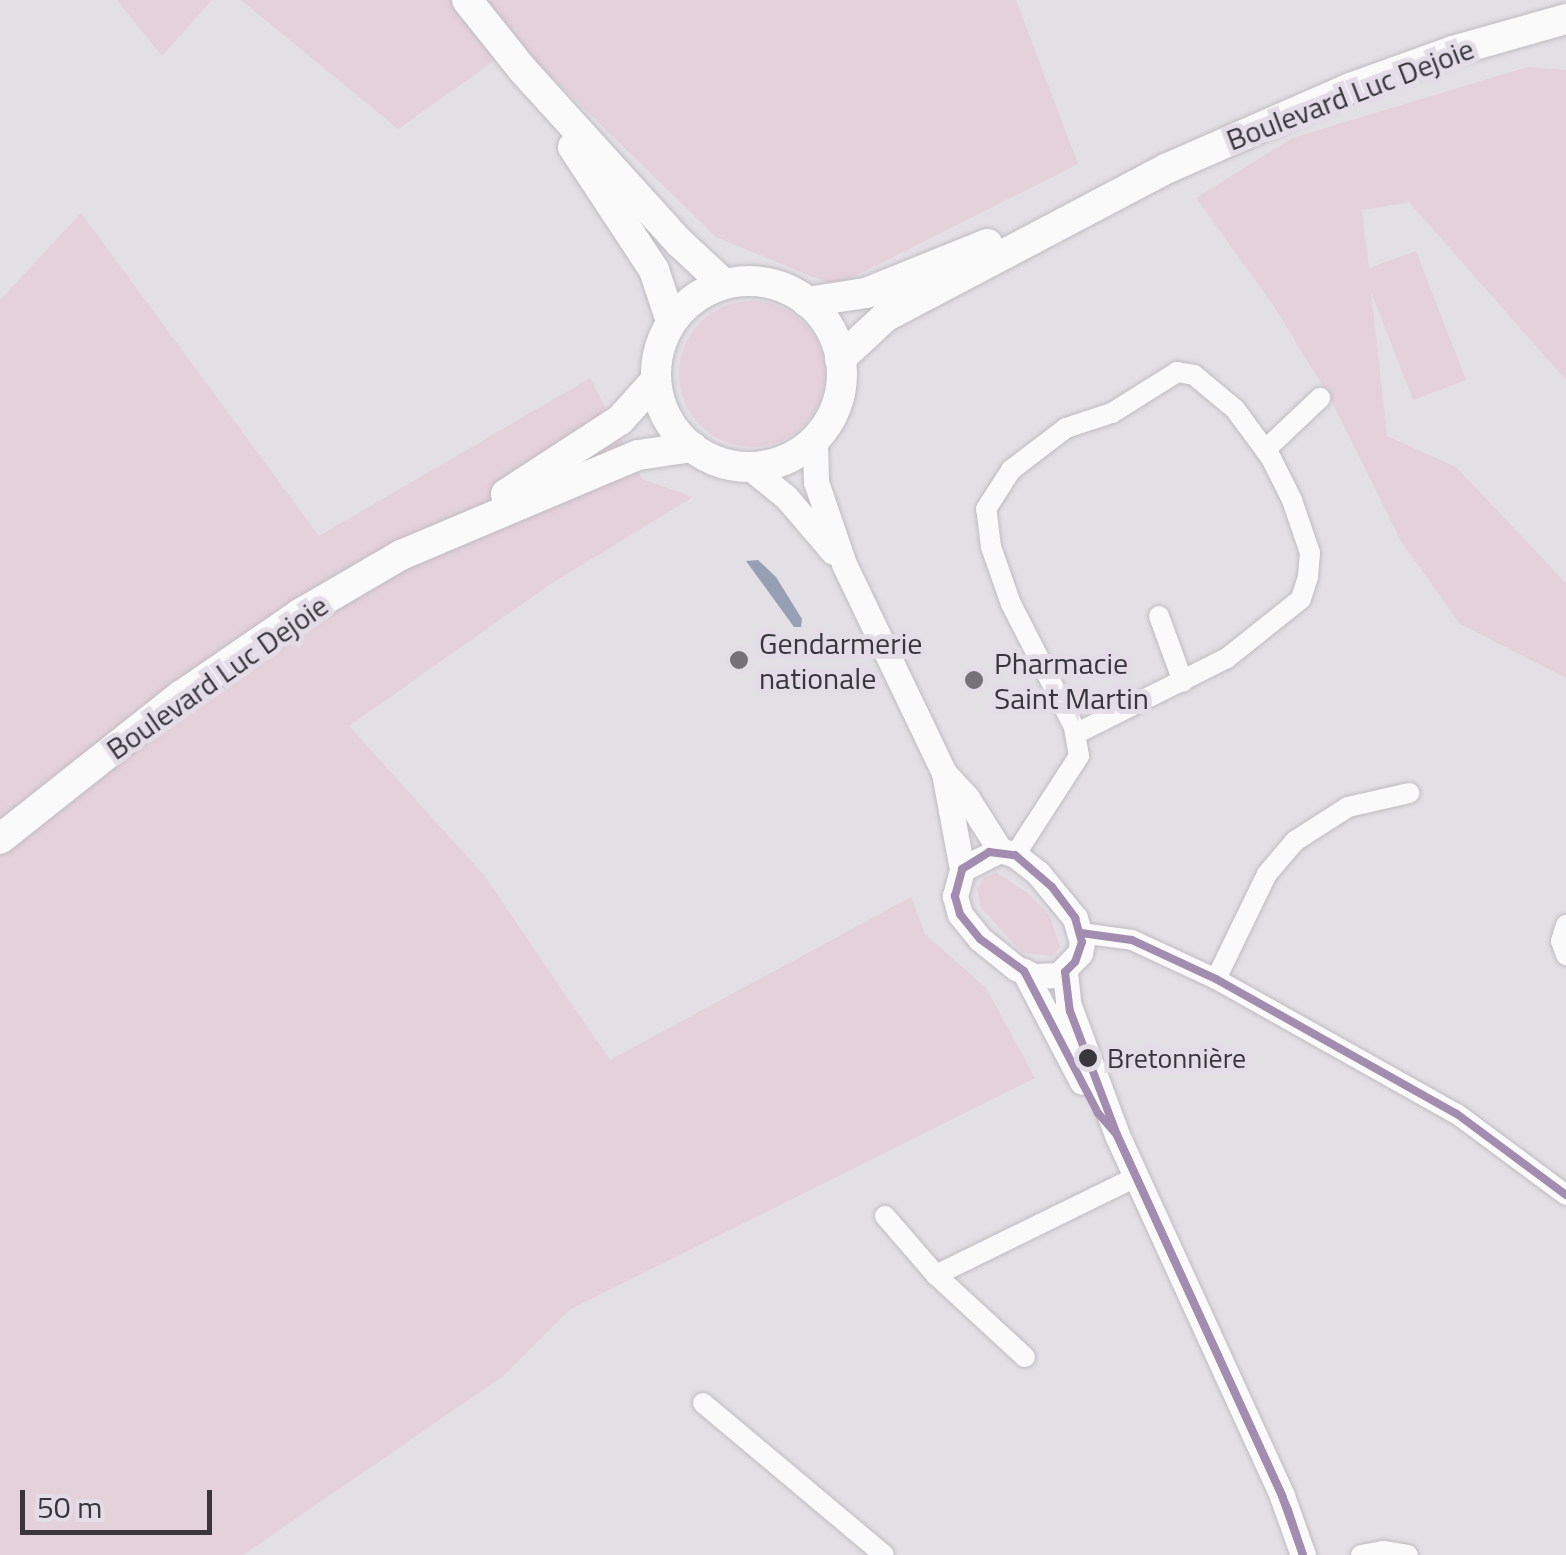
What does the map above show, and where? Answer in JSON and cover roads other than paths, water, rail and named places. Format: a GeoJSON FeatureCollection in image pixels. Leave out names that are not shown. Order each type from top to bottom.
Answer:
{"type":"FeatureCollection","features":[{"type":"Feature","properties":{"kind":"main road"},"geometry":{"type":"LineString","coordinates":[[466,0],[522,70],[680,243],[723,283]]}},
{"type":"Feature","properties":{"kind":"main road","name":"Boulevard Luc Dejoie"},"geometry":{"type":"LineString","coordinates":[[807,302],[866,293],[1138,182],[1350,88],[1453,51],[1566,18]]}},
{"type":"Feature","properties":{"kind":"main road"},"geometry":{"type":"LineString","coordinates":[[522,70],[654,270],[672,321]]}},
{"type":"Feature","properties":{"kind":"main road","name":"Boulevard Luc Dejoie"},"geometry":{"type":"LineString","coordinates":[[840,359],[886,317],[1138,182]]}},
{"type":"Feature","properties":{"kind":"main road"},"geometry":{"type":"LineString","coordinates":[[723,283],[770,283],[807,302],[826,323],[840,359],[838,400],[815,439],[782,460],[750,467],[720,462],[692,447],[667,418],[656,380],[657,354],[672,321],[684,306],[723,283]]}},
{"type":"Feature","properties":{"kind":"main road","name":"Boulevard Luc Dejoie"},"geometry":{"type":"LineString","coordinates":[[0,839],[182,696],[256,644],[300,614],[444,533],[620,420],[656,380]]}},
{"type":"Feature","properties":{"kind":"main road","name":"Boulevard Luc Dejoie"},"geometry":{"type":"LineString","coordinates":[[444,533],[638,456],[692,447]]}},
{"type":"Feature","properties":{"kind":"street"},"geometry":{"type":"LineString","coordinates":[[962,869],[1008,853],[1072,772],[1079,756],[1077,733],[1011,604],[991,547],[986,508],[998,486],[1027,454],[1066,428],[1112,412],[1177,372],[1194,375],[1236,410],[1265,450],[1292,500],[1310,552],[1301,599],[1240,649],[1183,682],[1077,733]]}},
{"type":"Feature","properties":{"kind":"street"},"geometry":{"type":"LineString","coordinates":[[1265,450],[1320,398]]}},
{"type":"Feature","properties":{"kind":"street"},"geometry":{"type":"LineString","coordinates":[[815,439],[816,482],[844,564],[944,773],[962,869],[955,896],[960,914],[980,939],[1024,971],[1049,976],[1065,972],[1080,953],[1081,933],[1052,887],[1008,853],[944,773]]}},
{"type":"Feature","properties":{"kind":"street"},"geometry":{"type":"LineString","coordinates":[[750,467],[786,497],[844,564]]}},
{"type":"Feature","properties":{"kind":"street"},"geometry":{"type":"LineString","coordinates":[[1159,616],[1183,682]]}},
{"type":"Feature","properties":{"kind":"street"},"geometry":{"type":"LineString","coordinates":[[1216,979],[1267,874],[1294,841],[1348,807],[1409,792]]}},
{"type":"Feature","properties":{"kind":"street"},"geometry":{"type":"LineString","coordinates":[[1566,925],[1561,941],[1566,955]]}},
{"type":"Feature","properties":{"kind":"street"},"geometry":{"type":"LineString","coordinates":[[1081,933],[1132,940],[1216,979],[1457,1114],[1566,1195]]}},
{"type":"Feature","properties":{"kind":"street"},"geometry":{"type":"LineString","coordinates":[[1024,971],[1098,1113],[1116,1136]]}},
{"type":"Feature","properties":{"kind":"street"},"geometry":{"type":"LineString","coordinates":[[1065,972],[1068,1003],[1116,1136],[1282,1496],[1303,1555]]}},
{"type":"Feature","properties":{"kind":"street"},"geometry":{"type":"LineString","coordinates":[[936,1275],[1136,1177]]}},
{"type":"Feature","properties":{"kind":"street"},"geometry":{"type":"LineString","coordinates":[[885,1216],[936,1275],[1025,1357]]}},
{"type":"Feature","properties":{"kind":"street"},"geometry":{"type":"LineString","coordinates":[[703,1403],[884,1555]]}},
{"type":"Feature","properties":{"kind":"street"},"geometry":{"type":"LineString","coordinates":[[1361,1555],[1383,1551],[1408,1555]]}},
{"type":"Feature","properties":{"kind":"water"},"geometry":{"type":"Polygon","coordinates":[[[758,560],[776,577],[802,619],[801,627],[794,627],[746,561],[758,560]]]}},
{"type":"Feature","properties":{"kind":"place","name":"Gendarmerie nationale"},"geometry":{"type":"Point","coordinates":[739,660]}},
{"type":"Feature","properties":{"kind":"place","name":"Pharmacie Saint Martin"},"geometry":{"type":"Point","coordinates":[974,680]}},
{"type":"Feature","properties":{"kind":"place","name":"Bretonnière"},"geometry":{"type":"Point","coordinates":[1088,1058]}}]}
